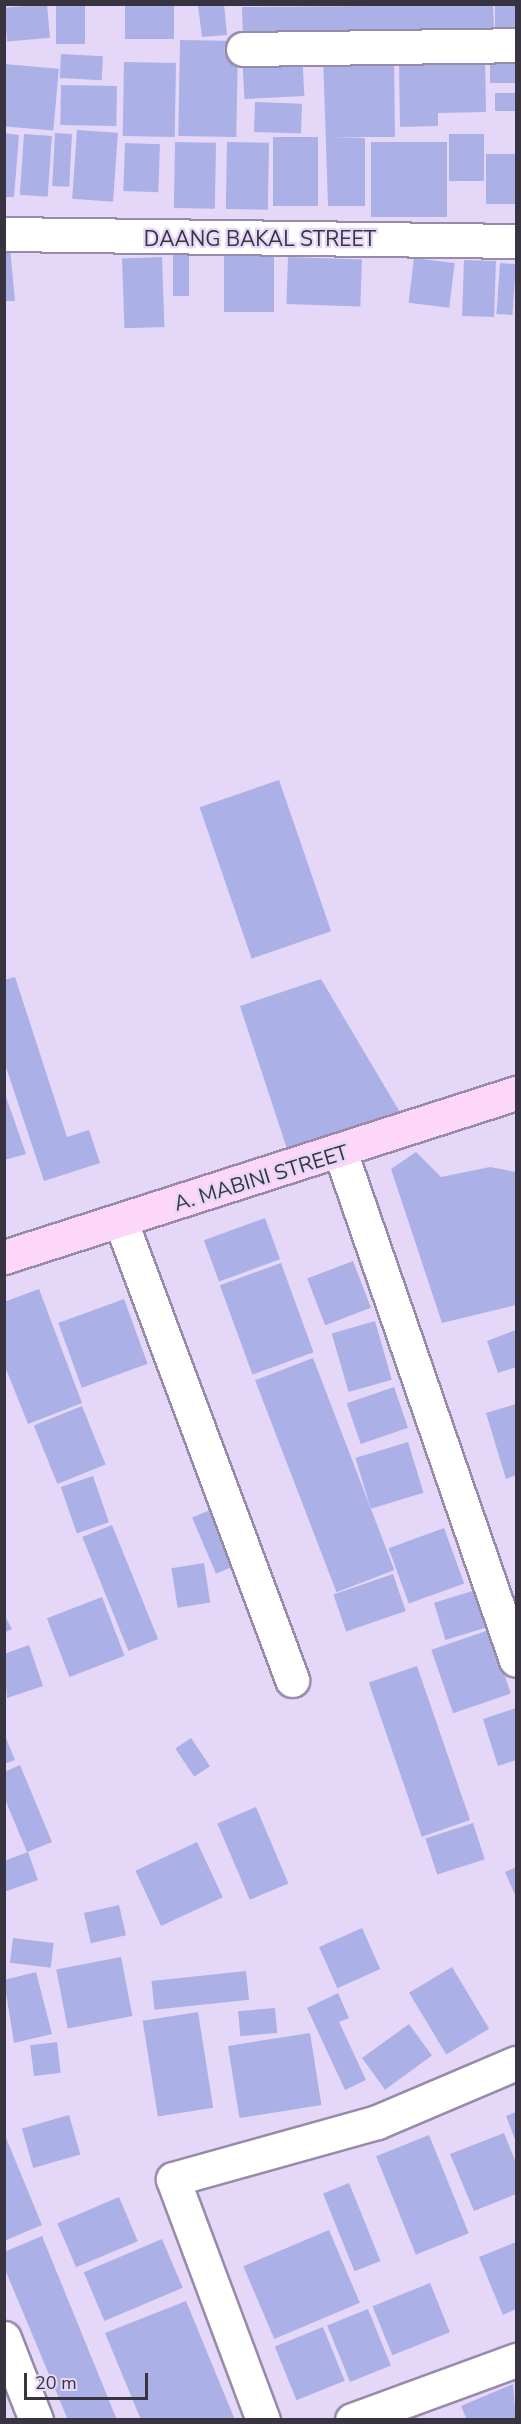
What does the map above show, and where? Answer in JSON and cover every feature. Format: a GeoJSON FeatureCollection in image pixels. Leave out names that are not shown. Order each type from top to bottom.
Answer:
{"type":"FeatureCollection","features":[{"type":"Feature","properties":{"kind":"main road","name":"A. MABINI STREET"},"geometry":{"type":"LineString","coordinates":[[4,1257],[341,1154],[516,1094]]}},
{"type":"Feature","properties":{"kind":"street"},"geometry":{"type":"LineString","coordinates":[[243,49],[516,45]]}},
{"type":"Feature","properties":{"kind":"street","name":"DAANG BAKAL STREET"},"geometry":{"type":"LineString","coordinates":[[4,234],[516,241]]}},
{"type":"Feature","properties":{"kind":"street"},"geometry":{"type":"LineString","coordinates":[[341,1154],[516,1660]]}},
{"type":"Feature","properties":{"kind":"street"},"geometry":{"type":"LineString","coordinates":[[121,1222],[292,1680]]}},
{"type":"Feature","properties":{"kind":"street"},"geometry":{"type":"LineString","coordinates":[[263,2420],[173,2179],[377,2122],[516,2062]]}},
{"type":"Feature","properties":{"kind":"street"},"geometry":{"type":"LineString","coordinates":[[4,2338],[36,2420]]}},
{"type":"Feature","properties":{"kind":"street"},"geometry":{"type":"LineString","coordinates":[[352,2420],[516,2360]]}},
{"type":"Feature","properties":{"kind":"building"},"geometry":{"type":"Polygon","coordinates":[[[47,4],[50,38],[7,42],[4,8],[47,4]]]}},
{"type":"Feature","properties":{"kind":"building"},"geometry":{"type":"Polygon","coordinates":[[[56,4],[85,4],[85,44],[56,44],[56,4]]]}},
{"type":"Feature","properties":{"kind":"building"},"geometry":{"type":"Polygon","coordinates":[[[125,4],[174,4],[174,39],[125,39],[125,4]]]}},
{"type":"Feature","properties":{"kind":"building"},"geometry":{"type":"Polygon","coordinates":[[[183,4],[224,4],[227,35],[202,37],[198,6],[183,4]]]}},
{"type":"Feature","properties":{"kind":"building"},"geometry":{"type":"Polygon","coordinates":[[[495,4],[516,4],[516,28],[495,28],[495,4]]]}},
{"type":"Feature","properties":{"kind":"building"},"geometry":{"type":"Polygon","coordinates":[[[493,5],[494,28],[243,38],[242,7],[493,5]]]}},
{"type":"Feature","properties":{"kind":"building"},"geometry":{"type":"Polygon","coordinates":[[[180,40],[238,41],[236,137],[178,136],[180,40]]]}},
{"type":"Feature","properties":{"kind":"building"},"geometry":{"type":"Polygon","coordinates":[[[302,51],[304,96],[244,99],[242,54],[302,51]]]}},
{"type":"Feature","properties":{"kind":"building"},"geometry":{"type":"Polygon","coordinates":[[[61,54],[103,56],[102,80],[60,78],[61,54]]]}},
{"type":"Feature","properties":{"kind":"building"},"geometry":{"type":"Polygon","coordinates":[[[490,55],[516,55],[516,83],[490,83],[490,55]]]}},
{"type":"Feature","properties":{"kind":"building"},"geometry":{"type":"Polygon","coordinates":[[[323,56],[394,56],[395,137],[332,137],[365,138],[365,206],[328,206],[323,56]]]}},
{"type":"Feature","properties":{"kind":"building"},"geometry":{"type":"Polygon","coordinates":[[[485,57],[486,112],[438,113],[438,126],[400,127],[399,60],[485,57]]]}},
{"type":"Feature","properties":{"kind":"building"},"geometry":{"type":"Polygon","coordinates":[[[124,62],[176,63],[175,137],[123,136],[124,62]]]}},
{"type":"Feature","properties":{"kind":"building"},"geometry":{"type":"Polygon","coordinates":[[[4,64],[59,69],[53,131],[4,126],[4,64]]]}},
{"type":"Feature","properties":{"kind":"building"},"geometry":{"type":"Polygon","coordinates":[[[61,85],[117,86],[116,126],[60,125],[61,85]]]}},
{"type":"Feature","properties":{"kind":"building"},"geometry":{"type":"Polygon","coordinates":[[[495,93],[516,93],[516,111],[495,111],[495,93]]]}},
{"type":"Feature","properties":{"kind":"building"},"geometry":{"type":"Polygon","coordinates":[[[255,102],[302,104],[301,134],[254,132],[255,102]]]}},
{"type":"Feature","properties":{"kind":"building"},"geometry":{"type":"Polygon","coordinates":[[[77,130],[118,133],[113,202],[72,199],[77,130]]]}},
{"type":"Feature","properties":{"kind":"building"},"geometry":{"type":"Polygon","coordinates":[[[4,133],[19,135],[14,197],[4,197],[4,133]]]}},
{"type":"Feature","properties":{"kind":"building"},"geometry":{"type":"Polygon","coordinates":[[[55,133],[72,134],[69,187],[52,186],[55,133]]]}},
{"type":"Feature","properties":{"kind":"building"},"geometry":{"type":"Polygon","coordinates":[[[24,134],[52,136],[48,197],[20,195],[24,134]]]}},
{"type":"Feature","properties":{"kind":"building"},"geometry":{"type":"Polygon","coordinates":[[[449,134],[484,134],[484,181],[449,181],[449,134]]]}},
{"type":"Feature","properties":{"kind":"building"},"geometry":{"type":"Polygon","coordinates":[[[273,137],[318,137],[318,206],[273,206],[273,137]]]}},
{"type":"Feature","properties":{"kind":"building"},"geometry":{"type":"Polygon","coordinates":[[[175,142],[216,143],[215,209],[174,208],[175,142]]]}},
{"type":"Feature","properties":{"kind":"building"},"geometry":{"type":"Polygon","coordinates":[[[227,142],[269,143],[268,210],[226,209],[227,142]]]}},
{"type":"Feature","properties":{"kind":"building"},"geometry":{"type":"Polygon","coordinates":[[[371,142],[447,142],[447,217],[371,217],[371,142]]]}},
{"type":"Feature","properties":{"kind":"building"},"geometry":{"type":"Polygon","coordinates":[[[125,143],[160,144],[158,192],[123,191],[125,143]]]}},
{"type":"Feature","properties":{"kind":"building"},"geometry":{"type":"Polygon","coordinates":[[[486,154],[516,154],[516,204],[486,204],[486,154]]]}},
{"type":"Feature","properties":{"kind":"building"},"geometry":{"type":"Polygon","coordinates":[[[173,244],[189,244],[189,296],[173,296],[173,244]]]}},
{"type":"Feature","properties":{"kind":"building"},"geometry":{"type":"Polygon","coordinates":[[[4,248],[10,248],[15,301],[4,301],[4,248]]]}},
{"type":"Feature","properties":{"kind":"building"},"geometry":{"type":"Polygon","coordinates":[[[224,253],[274,253],[274,312],[224,312],[224,253]]]}},
{"type":"Feature","properties":{"kind":"building"},"geometry":{"type":"Polygon","coordinates":[[[162,257],[164,327],[124,328],[122,258],[162,257]]]}},
{"type":"Feature","properties":{"kind":"building"},"geometry":{"type":"Polygon","coordinates":[[[288,257],[362,260],[360,307],[286,304],[288,257]]]}},
{"type":"Feature","properties":{"kind":"building"},"geometry":{"type":"Polygon","coordinates":[[[414,258],[455,263],[449,308],[409,303],[414,258]]]}},
{"type":"Feature","properties":{"kind":"building"},"geometry":{"type":"Polygon","coordinates":[[[464,260],[496,261],[494,317],[462,316],[464,260]]]}},
{"type":"Feature","properties":{"kind":"building"},"geometry":{"type":"Polygon","coordinates":[[[500,263],[516,264],[512,315],[496,314],[500,263]]]}},
{"type":"Feature","properties":{"kind":"building"},"geometry":{"type":"Polygon","coordinates":[[[279,780],[331,931],[252,959],[200,807],[279,780]]]}},
{"type":"Feature","properties":{"kind":"building"},"geometry":{"type":"Polygon","coordinates":[[[15,977],[67,1137],[89,1130],[100,1163],[44,1181],[4,1061],[4,980],[15,977]]]}},
{"type":"Feature","properties":{"kind":"building"},"geometry":{"type":"Polygon","coordinates":[[[321,979],[401,1114],[288,1152],[240,1006],[321,979]]]}},
{"type":"Feature","properties":{"kind":"building"},"geometry":{"type":"Polygon","coordinates":[[[4,1091],[26,1154],[4,1160],[4,1091]]]}},
{"type":"Feature","properties":{"kind":"building"},"geometry":{"type":"Polygon","coordinates":[[[416,1152],[441,1177],[490,1167],[516,1172],[516,1305],[442,1323],[391,1169],[416,1152]]]}},
{"type":"Feature","properties":{"kind":"building"},"geometry":{"type":"Polygon","coordinates":[[[265,1218],[280,1259],[219,1282],[204,1240],[265,1218]]]}},
{"type":"Feature","properties":{"kind":"building"},"geometry":{"type":"Polygon","coordinates":[[[353,1261],[371,1308],[325,1325],[307,1279],[353,1261]]]}},
{"type":"Feature","properties":{"kind":"building"},"geometry":{"type":"Polygon","coordinates":[[[281,1263],[313,1352],[252,1375],[220,1285],[281,1263]]]}},
{"type":"Feature","properties":{"kind":"building"},"geometry":{"type":"Polygon","coordinates":[[[39,1289],[82,1403],[28,1424],[4,1364],[4,1302],[39,1289]]]}},
{"type":"Feature","properties":{"kind":"building"},"geometry":{"type":"Polygon","coordinates":[[[124,1299],[148,1364],[82,1388],[58,1323],[124,1299]]]}},
{"type":"Feature","properties":{"kind":"building"},"geometry":{"type":"Polygon","coordinates":[[[375,1321],[392,1380],[349,1392],[332,1333],[375,1321]]]}},
{"type":"Feature","properties":{"kind":"building"},"geometry":{"type":"Polygon","coordinates":[[[516,1330],[516,1367],[498,1373],[487,1341],[516,1330]]]}},
{"type":"Feature","properties":{"kind":"building"},"geometry":{"type":"Polygon","coordinates":[[[313,1358],[394,1570],[336,1592],[255,1380],[313,1358]]]}},
{"type":"Feature","properties":{"kind":"building"},"geometry":{"type":"Polygon","coordinates":[[[394,1387],[408,1428],[361,1444],[347,1403],[394,1387]]]}},
{"type":"Feature","properties":{"kind":"building"},"geometry":{"type":"Polygon","coordinates":[[[516,1404],[516,1475],[506,1479],[486,1413],[516,1404]]]}},
{"type":"Feature","properties":{"kind":"building"},"geometry":{"type":"Polygon","coordinates":[[[82,1406],[106,1464],[57,1484],[34,1425],[82,1406]]]}},
{"type":"Feature","properties":{"kind":"building"},"geometry":{"type":"Polygon","coordinates":[[[408,1442],[423,1493],[371,1509],[355,1458],[408,1442]]]}},
{"type":"Feature","properties":{"kind":"building"},"geometry":{"type":"Polygon","coordinates":[[[93,1476],[109,1522],[77,1533],[61,1487],[93,1476]]]}},
{"type":"Feature","properties":{"kind":"building"},"geometry":{"type":"Polygon","coordinates":[[[217,1507],[241,1563],[216,1574],[192,1518],[217,1507]]]}},
{"type":"Feature","properties":{"kind":"building"},"geometry":{"type":"Polygon","coordinates":[[[112,1525],[158,1639],[128,1651],[82,1537],[112,1525]]]}},
{"type":"Feature","properties":{"kind":"building"},"geometry":{"type":"Polygon","coordinates":[[[444,1528],[464,1583],[409,1604],[389,1548],[444,1528]]]}},
{"type":"Feature","properties":{"kind":"building"},"geometry":{"type":"Polygon","coordinates":[[[204,1563],[210,1603],[178,1608],[171,1568],[204,1563]]]}},
{"type":"Feature","properties":{"kind":"building"},"geometry":{"type":"Polygon","coordinates":[[[393,1574],[406,1611],[346,1631],[333,1595],[393,1574]]]}},
{"type":"Feature","properties":{"kind":"building"},"geometry":{"type":"Polygon","coordinates":[[[479,1589],[490,1626],[445,1640],[434,1603],[479,1589]]]}},
{"type":"Feature","properties":{"kind":"building"},"geometry":{"type":"Polygon","coordinates":[[[102,1597],[125,1656],[69,1677],[47,1618],[102,1597]]]}},
{"type":"Feature","properties":{"kind":"building"},"geometry":{"type":"Polygon","coordinates":[[[4,1614],[12,1629],[4,1633],[4,1614]]]}},
{"type":"Feature","properties":{"kind":"building"},"geometry":{"type":"Polygon","coordinates":[[[489,1630],[511,1693],[453,1713],[431,1650],[489,1630]]]}},
{"type":"Feature","properties":{"kind":"building"},"geometry":{"type":"Polygon","coordinates":[[[29,1645],[43,1686],[7,1698],[4,1654],[29,1645]]]}},
{"type":"Feature","properties":{"kind":"building"},"geometry":{"type":"Polygon","coordinates":[[[417,1666],[470,1820],[422,1837],[369,1683],[417,1666]]]}},
{"type":"Feature","properties":{"kind":"building"},"geometry":{"type":"Polygon","coordinates":[[[516,1708],[516,1760],[498,1766],[483,1719],[516,1708]]]}},
{"type":"Feature","properties":{"kind":"building"},"geometry":{"type":"Polygon","coordinates":[[[4,1733],[15,1760],[4,1764],[4,1733]]]}},
{"type":"Feature","properties":{"kind":"building"},"geometry":{"type":"Polygon","coordinates":[[[191,1738],[210,1766],[194,1777],[175,1749],[191,1738]]]}},
{"type":"Feature","properties":{"kind":"building"},"geometry":{"type":"Polygon","coordinates":[[[20,1765],[52,1842],[27,1852],[4,1797],[4,1772],[20,1765]]]}},
{"type":"Feature","properties":{"kind":"building"},"geometry":{"type":"Polygon","coordinates":[[[256,1807],[288,1883],[250,1900],[217,1823],[256,1807]]]}},
{"type":"Feature","properties":{"kind":"building"},"geometry":{"type":"Polygon","coordinates":[[[473,1823],[485,1859],[437,1875],[425,1838],[473,1823]]]}},
{"type":"Feature","properties":{"kind":"building"},"geometry":{"type":"Polygon","coordinates":[[[197,1842],[223,1897],[161,1926],[135,1871],[197,1842]]]}},
{"type":"Feature","properties":{"kind":"building"},"geometry":{"type":"Polygon","coordinates":[[[28,1852],[38,1880],[4,1892],[4,1861],[28,1852]]]}},
{"type":"Feature","properties":{"kind":"building"},"geometry":{"type":"Polygon","coordinates":[[[516,1867],[516,1897],[505,1872],[516,1867]]]}},
{"type":"Feature","properties":{"kind":"building"},"geometry":{"type":"Polygon","coordinates":[[[119,1905],[126,1935],[91,1943],[84,1913],[119,1905]]]}},
{"type":"Feature","properties":{"kind":"building"},"geometry":{"type":"Polygon","coordinates":[[[362,1928],[380,1969],[337,1988],[319,1947],[362,1928]]]}},
{"type":"Feature","properties":{"kind":"building"},"geometry":{"type":"Polygon","coordinates":[[[13,1938],[54,1943],[51,1968],[10,1963],[13,1938]]]}},
{"type":"Feature","properties":{"kind":"building"},"geometry":{"type":"Polygon","coordinates":[[[121,1957],[132,2016],[68,2028],[56,1970],[121,1957]]]}},
{"type":"Feature","properties":{"kind":"building"},"geometry":{"type":"Polygon","coordinates":[[[452,1967],[489,2029],[446,2054],[409,1993],[452,1967]]]}},
{"type":"Feature","properties":{"kind":"building"},"geometry":{"type":"Polygon","coordinates":[[[246,1971],[249,2000],[155,2010],[152,1981],[246,1971]]]}},
{"type":"Feature","properties":{"kind":"building"},"geometry":{"type":"Polygon","coordinates":[[[36,1972],[52,2034],[14,2043],[4,1980],[36,1972]]]}},
{"type":"Feature","properties":{"kind":"building"},"geometry":{"type":"Polygon","coordinates":[[[338,1993],[349,2018],[339,2022],[366,2080],[345,2090],[307,2008],[338,1993]]]}},
{"type":"Feature","properties":{"kind":"building"},"geometry":{"type":"Polygon","coordinates":[[[275,2008],[277,2033],[240,2036],[238,2011],[275,2008]]]}},
{"type":"Feature","properties":{"kind":"building"},"geometry":{"type":"Polygon","coordinates":[[[198,2012],[213,2108],[158,2117],[143,2021],[198,2012]]]}},
{"type":"Feature","properties":{"kind":"building"},"geometry":{"type":"Polygon","coordinates":[[[409,2024],[432,2056],[385,2090],[362,2058],[409,2024]]]}},
{"type":"Feature","properties":{"kind":"building"},"geometry":{"type":"Polygon","coordinates":[[[310,2033],[321,2105],[239,2118],[228,2046],[310,2033]]]}},
{"type":"Feature","properties":{"kind":"building"},"geometry":{"type":"Polygon","coordinates":[[[57,2042],[61,2073],[34,2076],[30,2045],[57,2042]]]}},
{"type":"Feature","properties":{"kind":"building"},"geometry":{"type":"Polygon","coordinates":[[[516,2112],[516,2142],[506,2116],[516,2112]]]}},
{"type":"Feature","properties":{"kind":"building"},"geometry":{"type":"Polygon","coordinates":[[[69,2115],[80,2154],[33,2168],[22,2129],[69,2115]]]}},
{"type":"Feature","properties":{"kind":"building"},"geometry":{"type":"Polygon","coordinates":[[[4,2133],[42,2225],[4,2241],[4,2133]]]}},
{"type":"Feature","properties":{"kind":"building"},"geometry":{"type":"Polygon","coordinates":[[[504,2133],[516,2163],[516,2194],[474,2211],[450,2154],[504,2133]]]}},
{"type":"Feature","properties":{"kind":"building"},"geometry":{"type":"Polygon","coordinates":[[[429,2135],[469,2233],[416,2255],[376,2156],[429,2135]]]}},
{"type":"Feature","properties":{"kind":"building"},"geometry":{"type":"Polygon","coordinates":[[[349,2183],[380,2261],[355,2271],[323,2193],[349,2183]]]}},
{"type":"Feature","properties":{"kind":"building"},"geometry":{"type":"Polygon","coordinates":[[[119,2197],[138,2241],[76,2267],[57,2223],[119,2197]]]}},
{"type":"Feature","properties":{"kind":"building"},"geometry":{"type":"Polygon","coordinates":[[[329,2230],[360,2303],[274,2339],[243,2266],[329,2230]]]}},
{"type":"Feature","properties":{"kind":"building"},"geometry":{"type":"Polygon","coordinates":[[[42,2236],[117,2420],[68,2420],[4,2267],[4,2252],[42,2236]]]}},
{"type":"Feature","properties":{"kind":"building"},"geometry":{"type":"Polygon","coordinates":[[[162,2239],[183,2288],[104,2321],[84,2272],[162,2239]]]}},
{"type":"Feature","properties":{"kind":"building"},"geometry":{"type":"Polygon","coordinates":[[[516,2242],[516,2309],[503,2315],[479,2257],[516,2242]]]}},
{"type":"Feature","properties":{"kind":"building"},"geometry":{"type":"Polygon","coordinates":[[[430,2283],[450,2332],[392,2355],[373,2306],[430,2283]]]}},
{"type":"Feature","properties":{"kind":"building"},"geometry":{"type":"Polygon","coordinates":[[[186,2301],[235,2420],[141,2420],[105,2333],[186,2301]]]}},
{"type":"Feature","properties":{"kind":"building"},"geometry":{"type":"Polygon","coordinates":[[[368,2309],[391,2366],[350,2382],[327,2325],[368,2309]]]}},
{"type":"Feature","properties":{"kind":"building"},"geometry":{"type":"Polygon","coordinates":[[[323,2327],[345,2381],[297,2400],[275,2346],[323,2327]]]}},
{"type":"Feature","properties":{"kind":"building"},"geometry":{"type":"Polygon","coordinates":[[[513,2384],[516,2420],[467,2420],[461,2406],[513,2384]]]}}]}
